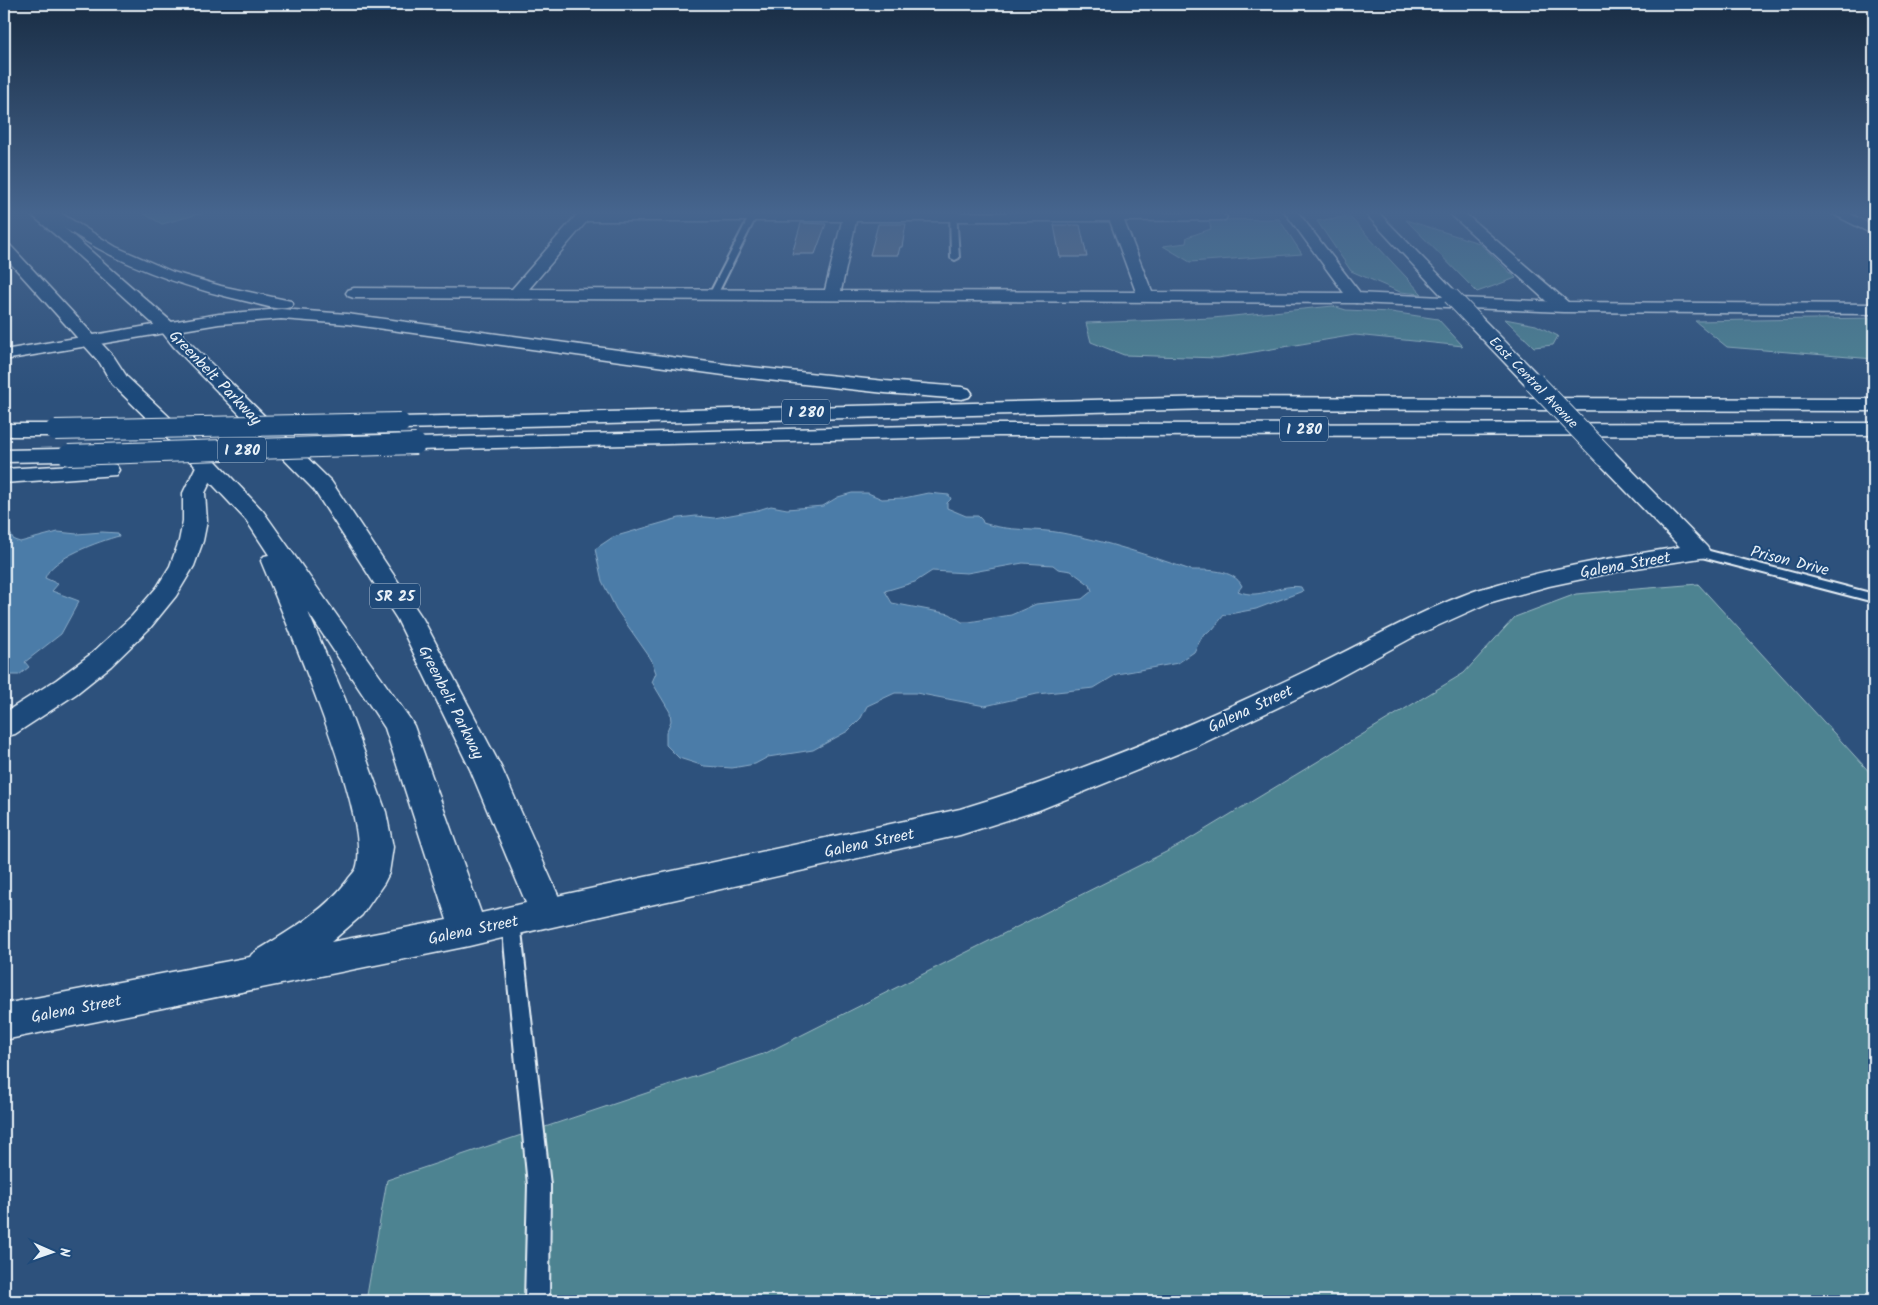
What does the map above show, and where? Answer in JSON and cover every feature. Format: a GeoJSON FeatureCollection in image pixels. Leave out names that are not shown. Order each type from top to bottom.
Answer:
{"type":"FeatureCollection","features":[{"type":"Feature","properties":{"kind":"main road"},"geometry":{"type":"LineString","coordinates":[[26,272],[108,361],[119,380],[207,465],[255,516],[399,726],[469,931]]}},
{"type":"Feature","properties":{"kind":"main road","name":"Greenbelt Parkway"},"geometry":{"type":"LineString","coordinates":[[105,272],[168,328],[180,343],[323,486],[410,619],[486,769],[548,913]]}},
{"type":"Feature","properties":{"kind":"main road"},"geometry":{"type":"LineString","coordinates":[[159,272],[190,282],[265,300],[449,331]]}},
{"type":"Feature","properties":{"kind":"main road"},"geometry":{"type":"LineString","coordinates":[[516,294],[535,272]]}},
{"type":"Feature","properties":{"kind":"main road"},"geometry":{"type":"LineString","coordinates":[[832,295],[837,272]]}},
{"type":"Feature","properties":{"kind":"main road"},"geometry":{"type":"LineString","coordinates":[[1137,272],[1146,297]]}},
{"type":"Feature","properties":{"kind":"main road"},"geometry":{"type":"LineString","coordinates":[[1336,272],[1356,298]]}},
{"type":"Feature","properties":{"kind":"main road","name":"East Central Avenue"},"geometry":{"type":"LineString","coordinates":[[1429,272],[1698,552]]}},
{"type":"Feature","properties":{"kind":"main road"},"geometry":{"type":"LineString","coordinates":[[1522,272],[1563,307]]}},
{"type":"Feature","properties":{"kind":"main road"},"geometry":{"type":"LineString","coordinates":[[354,293],[1356,298],[1563,307],[1874,309]]}},
{"type":"Feature","properties":{"kind":"main road"},"geometry":{"type":"LineString","coordinates":[[4,355],[219,319],[281,314],[346,318],[801,379],[899,389],[984,394],[1170,395],[1212,403]]}},
{"type":"Feature","properties":{"kind":"main road","name":"I 280"},"geometry":{"type":"LineString","coordinates":[[4,430],[400,423],[1212,403],[1874,405]]}},
{"type":"Feature","properties":{"kind":"main road","name":"I 280"},"geometry":{"type":"LineString","coordinates":[[4,456],[1007,430],[1874,428]]}},
{"type":"Feature","properties":{"kind":"main road"},"geometry":{"type":"LineString","coordinates":[[4,476],[108,470],[416,444]]}},
{"type":"Feature","properties":{"kind":"main road"},"geometry":{"type":"LineString","coordinates":[[4,727],[66,687],[101,660],[141,622],[167,591],[182,566],[191,541],[194,521],[194,493],[207,465]]}},
{"type":"Feature","properties":{"kind":"main road"},"geometry":{"type":"LineString","coordinates":[[253,974],[318,931],[349,906],[372,873],[376,847],[370,812],[331,699],[286,596],[255,516]]}},
{"type":"Feature","properties":{"kind":"main road","name":"Galena Street"},"geometry":{"type":"LineString","coordinates":[[4,1022],[469,931],[960,822],[1028,801],[1186,738],[1320,676],[1406,630],[1479,598],[1545,579],[1630,562],[1698,552]]}},
{"type":"Feature","properties":{"kind":"lane"},"geometry":{"type":"LineString","coordinates":[[713,295],[725,272]]}},
{"type":"Feature","properties":{"kind":"lane","name":"Prison Drive"},"geometry":{"type":"LineString","coordinates":[[1698,552],[1874,598]]}},
{"type":"Feature","properties":{"kind":"lane"},"geometry":{"type":"LineString","coordinates":[[511,922],[539,1185],[537,1301]]}},
{"type":"Feature","properties":{"kind":"green space"},"geometry":{"type":"Polygon","coordinates":[[[1353,272],[1401,272],[1422,294],[1400,292],[1353,272]]]}},
{"type":"Feature","properties":{"kind":"green space"},"geometry":{"type":"Polygon","coordinates":[[[1457,272],[1510,272],[1516,278],[1477,292],[1457,272]]]}},
{"type":"Feature","properties":{"kind":"green space"},"geometry":{"type":"Polygon","coordinates":[[[1333,306],[1346,310],[1391,312],[1438,319],[1463,346],[1355,335],[1218,358],[1124,355],[1091,342],[1086,323],[1213,318],[1333,306]]]}},
{"type":"Feature","properties":{"kind":"green space"},"geometry":{"type":"Polygon","coordinates":[[[1874,318],[1874,359],[1727,347],[1695,321],[1874,318]]]}},
{"type":"Feature","properties":{"kind":"green space"},"geometry":{"type":"Polygon","coordinates":[[[1505,319],[1536,325],[1558,336],[1553,345],[1534,347],[1505,319]]]}},
{"type":"Feature","properties":{"kind":"green space"},"geometry":{"type":"Polygon","coordinates":[[[1698,584],[1874,777],[1874,1301],[366,1301],[387,1180],[766,1053],[1178,846],[1464,673],[1515,617],[1576,594],[1698,584]]]}},
{"type":"Feature","properties":{"kind":"water"},"geometry":{"type":"Polygon","coordinates":[[[852,493],[868,493],[882,499],[904,498],[928,493],[949,495],[951,499],[947,503],[947,508],[966,516],[978,516],[983,523],[993,526],[1078,536],[1128,549],[1191,570],[1227,573],[1238,580],[1242,586],[1238,591],[1246,594],[1262,593],[1293,586],[1301,587],[1303,591],[1256,609],[1224,615],[1213,629],[1203,635],[1194,652],[1178,663],[1117,674],[1094,688],[1037,694],[985,706],[916,693],[895,693],[867,706],[861,718],[848,731],[813,750],[768,757],[755,764],[732,768],[704,766],[679,758],[666,745],[666,733],[671,721],[670,712],[652,682],[656,673],[651,659],[616,609],[602,581],[595,549],[613,537],[679,518],[696,516],[714,518],[771,506],[787,509],[823,506],[838,497],[852,493]],[[1023,563],[967,573],[932,571],[915,582],[885,591],[892,603],[950,614],[962,622],[969,622],[1011,615],[1036,604],[1082,599],[1092,591],[1090,585],[1071,571],[1058,569],[1053,565],[1023,563]]]}},
{"type":"Feature","properties":{"kind":"water"},"geometry":{"type":"Polygon","coordinates":[[[4,531],[10,533],[14,540],[20,542],[58,532],[77,534],[118,533],[119,536],[77,551],[56,564],[49,571],[45,578],[58,584],[52,591],[79,601],[61,634],[25,662],[29,667],[19,675],[10,675],[4,671],[4,531]]]}}]}
